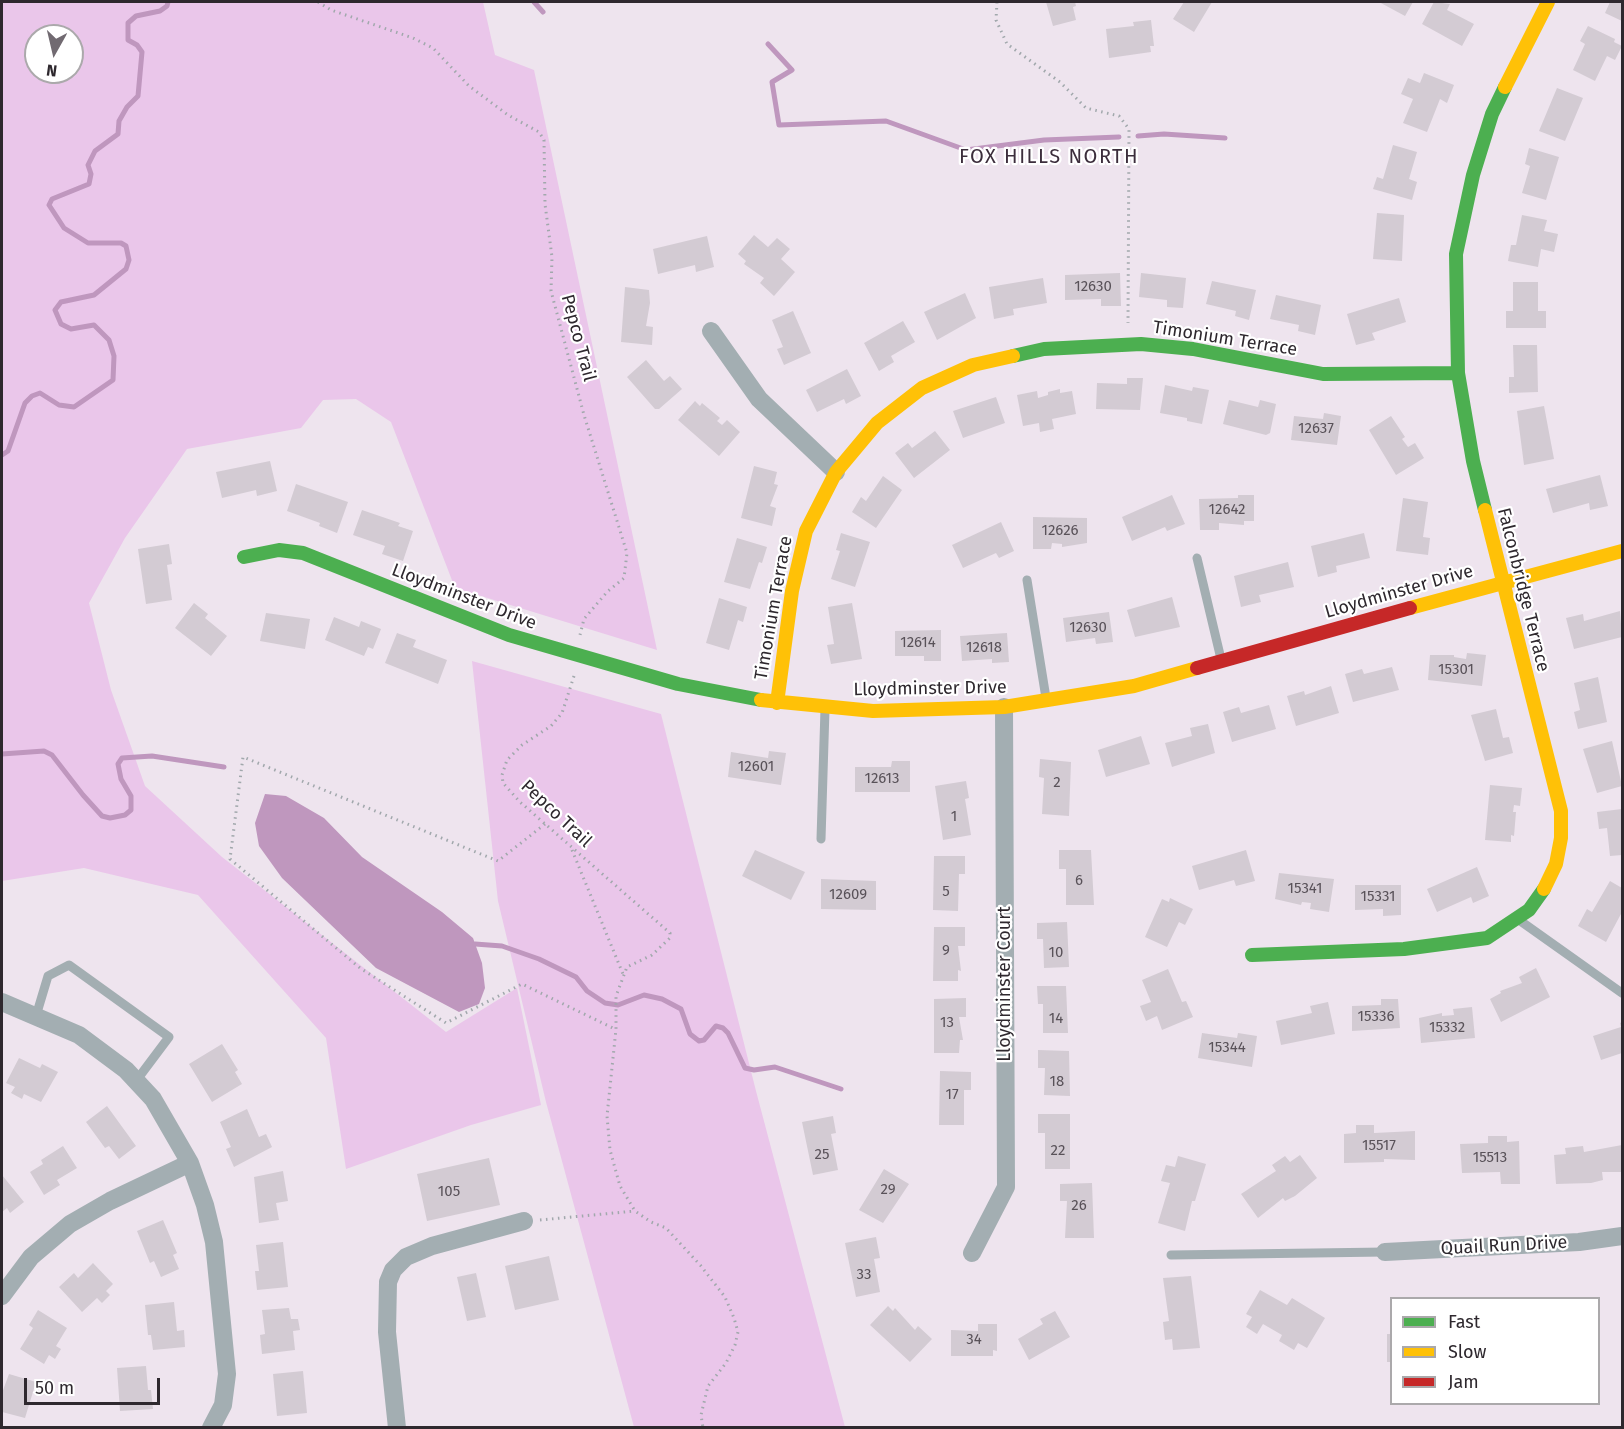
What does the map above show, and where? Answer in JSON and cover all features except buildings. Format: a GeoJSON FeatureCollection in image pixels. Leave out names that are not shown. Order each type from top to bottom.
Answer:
{"type":"FeatureCollection","features":[{"type":"Feature","properties":{"kind":"street","name":"Falconbridge Terrace"},"geometry":{"type":"LineString","coordinates":[[1252,955],[1404,949],[1487,938],[1529,910],[1545,888],[1556,864],[1561,838],[1561,811],[1473,461],[1458,373],[1455,318],[1456,254],[1473,175],[1492,114],[1548,2]]}},
{"type":"Feature","properties":{"kind":"street"},"geometry":{"type":"LineString","coordinates":[[711,331],[759,399],[836,472]]}},
{"type":"Feature","properties":{"kind":"street","name":"Timonium Terrace"},"geometry":{"type":"LineString","coordinates":[[777,703],[792,591],[806,531],[836,472],[878,423],[922,388],[973,365],[1044,348],[1141,344],[1193,349],[1323,374],[1458,373]]}},
{"type":"Feature","properties":{"kind":"street","name":"Lloydminster Drive"},"geometry":{"type":"LineString","coordinates":[[244,557],[279,549],[303,553],[509,635],[678,684],[777,703],[873,711],[1004,707],[1134,686],[1503,582],[1623,551]]}},
{"type":"Feature","properties":{"kind":"street","name":"Lloydminster Court"},"geometry":{"type":"LineString","coordinates":[[972,1253],[1006,1187],[1004,707]]}},
{"type":"Feature","properties":{"kind":"street"},"geometry":{"type":"LineString","coordinates":[[2,1002],[79,1035],[136,1081],[153,1099],[190,1163],[205,1205],[214,1242],[227,1374],[223,1405],[211,1428]]}},
{"type":"Feature","properties":{"kind":"street"},"geometry":{"type":"LineString","coordinates":[[2,1296],[31,1257],[70,1224],[110,1201],[190,1163]]}},
{"type":"Feature","properties":{"kind":"street"},"geometry":{"type":"LineString","coordinates":[[398,1428],[387,1332],[388,1282],[393,1270],[406,1257],[432,1246],[524,1221]]}},
{"type":"Feature","properties":{"kind":"street","name":"Quail Run Drive"},"geometry":{"type":"LineString","coordinates":[[1385,1252],[1579,1242],[1623,1236]]}},
{"type":"Feature","properties":{"kind":"lane"},"geometry":{"type":"LineString","coordinates":[[1197,558],[1221,662]]}},
{"type":"Feature","properties":{"kind":"lane"},"geometry":{"type":"LineString","coordinates":[[1027,580],[1046,700]]}},
{"type":"Feature","properties":{"kind":"lane"},"geometry":{"type":"LineString","coordinates":[[821,839],[825,707]]}},
{"type":"Feature","properties":{"kind":"lane"},"geometry":{"type":"LineString","coordinates":[[1517,918],[1623,993]]}},
{"type":"Feature","properties":{"kind":"lane"},"geometry":{"type":"LineString","coordinates":[[36,1016],[48,976],[69,965],[169,1037],[136,1081]]}},
{"type":"Feature","properties":{"kind":"lane"},"geometry":{"type":"LineString","coordinates":[[1171,1255],[1385,1252]]}},
{"type":"Feature","properties":{"kind":"path","name":"Pepco Trail"},"geometry":{"type":"LineString","coordinates":[[318,2],[330,10],[413,38],[433,48],[469,86],[508,115],[539,132],[544,140],[545,204],[552,257],[551,291],[584,415],[627,553],[624,578],[607,592],[584,619],[580,628],[580,657],[562,712],[551,726],[522,745],[503,769],[503,783],[520,802],[670,933],[670,938],[652,955],[627,967],[624,976]]}},
{"type":"Feature","properties":{"kind":"path"},"geometry":{"type":"LineString","coordinates":[[997,2],[996,20],[1007,44],[1060,82],[1086,108],[1119,116],[1129,129],[1128,333]]}},
{"type":"Feature","properties":{"kind":"path"},"geometry":{"type":"LineString","coordinates":[[545,824],[498,861],[243,757],[230,859],[360,968],[446,1023],[522,984],[616,1029]]}},
{"type":"Feature","properties":{"kind":"path"},"geometry":{"type":"LineString","coordinates":[[572,848],[624,976],[616,996],[616,1029],[607,1116],[610,1150],[620,1186],[635,1211],[651,1222],[666,1228],[701,1266],[725,1297],[738,1332],[735,1345],[705,1393],[700,1415],[703,1428]]}},
{"type":"Feature","properties":{"kind":"path"},"geometry":{"type":"LineString","coordinates":[[524,1221],[635,1211]]}},
{"type":"Feature","properties":{"kind":"shaded area"},"geometry":{"type":"Polygon","coordinates":[[[2,2],[483,2],[495,55],[534,70],[657,650],[455,588],[391,422],[356,399],[323,400],[301,428],[187,449],[125,538],[89,603],[111,690],[145,786],[222,857],[446,1032],[517,988],[541,1105],[471,1125],[346,1169],[326,1038],[198,895],[84,868],[2,881],[2,2]]]}},
{"type":"Feature","properties":{"kind":"shaded area"},"geometry":{"type":"Polygon","coordinates":[[[472,661],[661,714],[756,1091],[845,1427],[634,1427],[546,1102],[498,901],[472,661]]]}},
{"type":"Feature","properties":{"kind":"shaded area"},"geometry":{"type":"Polygon","coordinates":[[[265,794],[286,796],[324,818],[362,857],[442,912],[473,938],[482,963],[485,988],[479,1004],[459,1012],[376,968],[282,878],[259,846],[255,823],[265,794]]]}},
{"type":"Feature","properties":{"kind":"waterway"},"geometry":{"type":"LineString","coordinates":[[2,455],[8,451],[25,403],[32,396],[40,393],[59,405],[74,407],[113,380],[114,356],[109,340],[94,325],[71,329],[61,324],[55,310],[61,302],[94,295],[126,269],[129,260],[126,246],[121,243],[88,243],[64,228],[49,205],[52,199],[89,184],[91,174],[88,165],[95,151],[118,134],[119,121],[127,107],[138,96],[142,52],[137,45],[128,40],[128,23],[136,16],[160,11],[167,6],[168,2]]}},
{"type":"Feature","properties":{"kind":"waterway"},"geometry":{"type":"LineString","coordinates":[[534,2],[543,12]]}},
{"type":"Feature","properties":{"kind":"waterway"},"geometry":{"type":"LineString","coordinates":[[768,44],[792,70],[772,82],[779,125],[886,121],[966,150],[1044,140],[1119,137]]}},
{"type":"Feature","properties":{"kind":"waterway"},"geometry":{"type":"LineString","coordinates":[[1138,136],[1164,134],[1225,138]]}},
{"type":"Feature","properties":{"kind":"waterway"},"geometry":{"type":"LineString","coordinates":[[2,754],[44,751],[52,755],[102,816],[110,818],[125,815],[131,810],[131,796],[121,779],[118,764],[122,758],[152,756],[224,767]]}},
{"type":"Feature","properties":{"kind":"waterway"},"geometry":{"type":"LineString","coordinates":[[475,944],[502,946],[539,959],[576,977],[587,991],[605,1003],[618,1005],[644,995],[662,999],[681,1009],[690,1034],[699,1041],[704,1040],[716,1026],[723,1028],[728,1033],[745,1068],[754,1070],[775,1067],[841,1089]]}},
{"type":"Feature","properties":{"kind":"traffic: fast"},"geometry":{"type":"LineString","coordinates":[[1485,510],[1473,461],[1458,373],[1456,254],[1473,175],[1492,114],[1505,87]]}},
{"type":"Feature","properties":{"kind":"traffic: fast"},"geometry":{"type":"LineString","coordinates":[[1013,356],[1044,349],[1141,344],[1193,349],[1323,374],[1458,373]]}},
{"type":"Feature","properties":{"kind":"traffic: fast"},"geometry":{"type":"LineString","coordinates":[[244,557],[279,550],[303,553],[509,635],[678,684],[761,700]]}},
{"type":"Feature","properties":{"kind":"traffic: fast"},"geometry":{"type":"LineString","coordinates":[[1252,955],[1404,949],[1487,938],[1529,910],[1544,889]]}},
{"type":"Feature","properties":{"kind":"traffic: slow"},"geometry":{"type":"LineString","coordinates":[[1505,87],[1548,2]]}},
{"type":"Feature","properties":{"kind":"traffic: slow"},"geometry":{"type":"LineString","coordinates":[[777,703],[792,591],[806,531],[836,472],[877,423],[922,388],[973,365],[1013,356]]}},
{"type":"Feature","properties":{"kind":"traffic: slow"},"geometry":{"type":"LineString","coordinates":[[1485,510],[1561,811],[1561,838],[1556,864],[1544,889]]}},
{"type":"Feature","properties":{"kind":"traffic: slow"},"geometry":{"type":"LineString","coordinates":[[1410,608],[1622,551]]}},
{"type":"Feature","properties":{"kind":"traffic: slow"},"geometry":{"type":"LineString","coordinates":[[761,700],[873,711],[1004,707],[1134,686],[1197,668]]}},
{"type":"Feature","properties":{"kind":"traffic: jam"},"geometry":{"type":"LineString","coordinates":[[1197,668],[1410,608]]}},
{"type":"Feature","properties":{"kind":"district","name":"FOX HILLS NORTH"},"geometry":{"type":"Point","coordinates":[1049,157]}}]}
